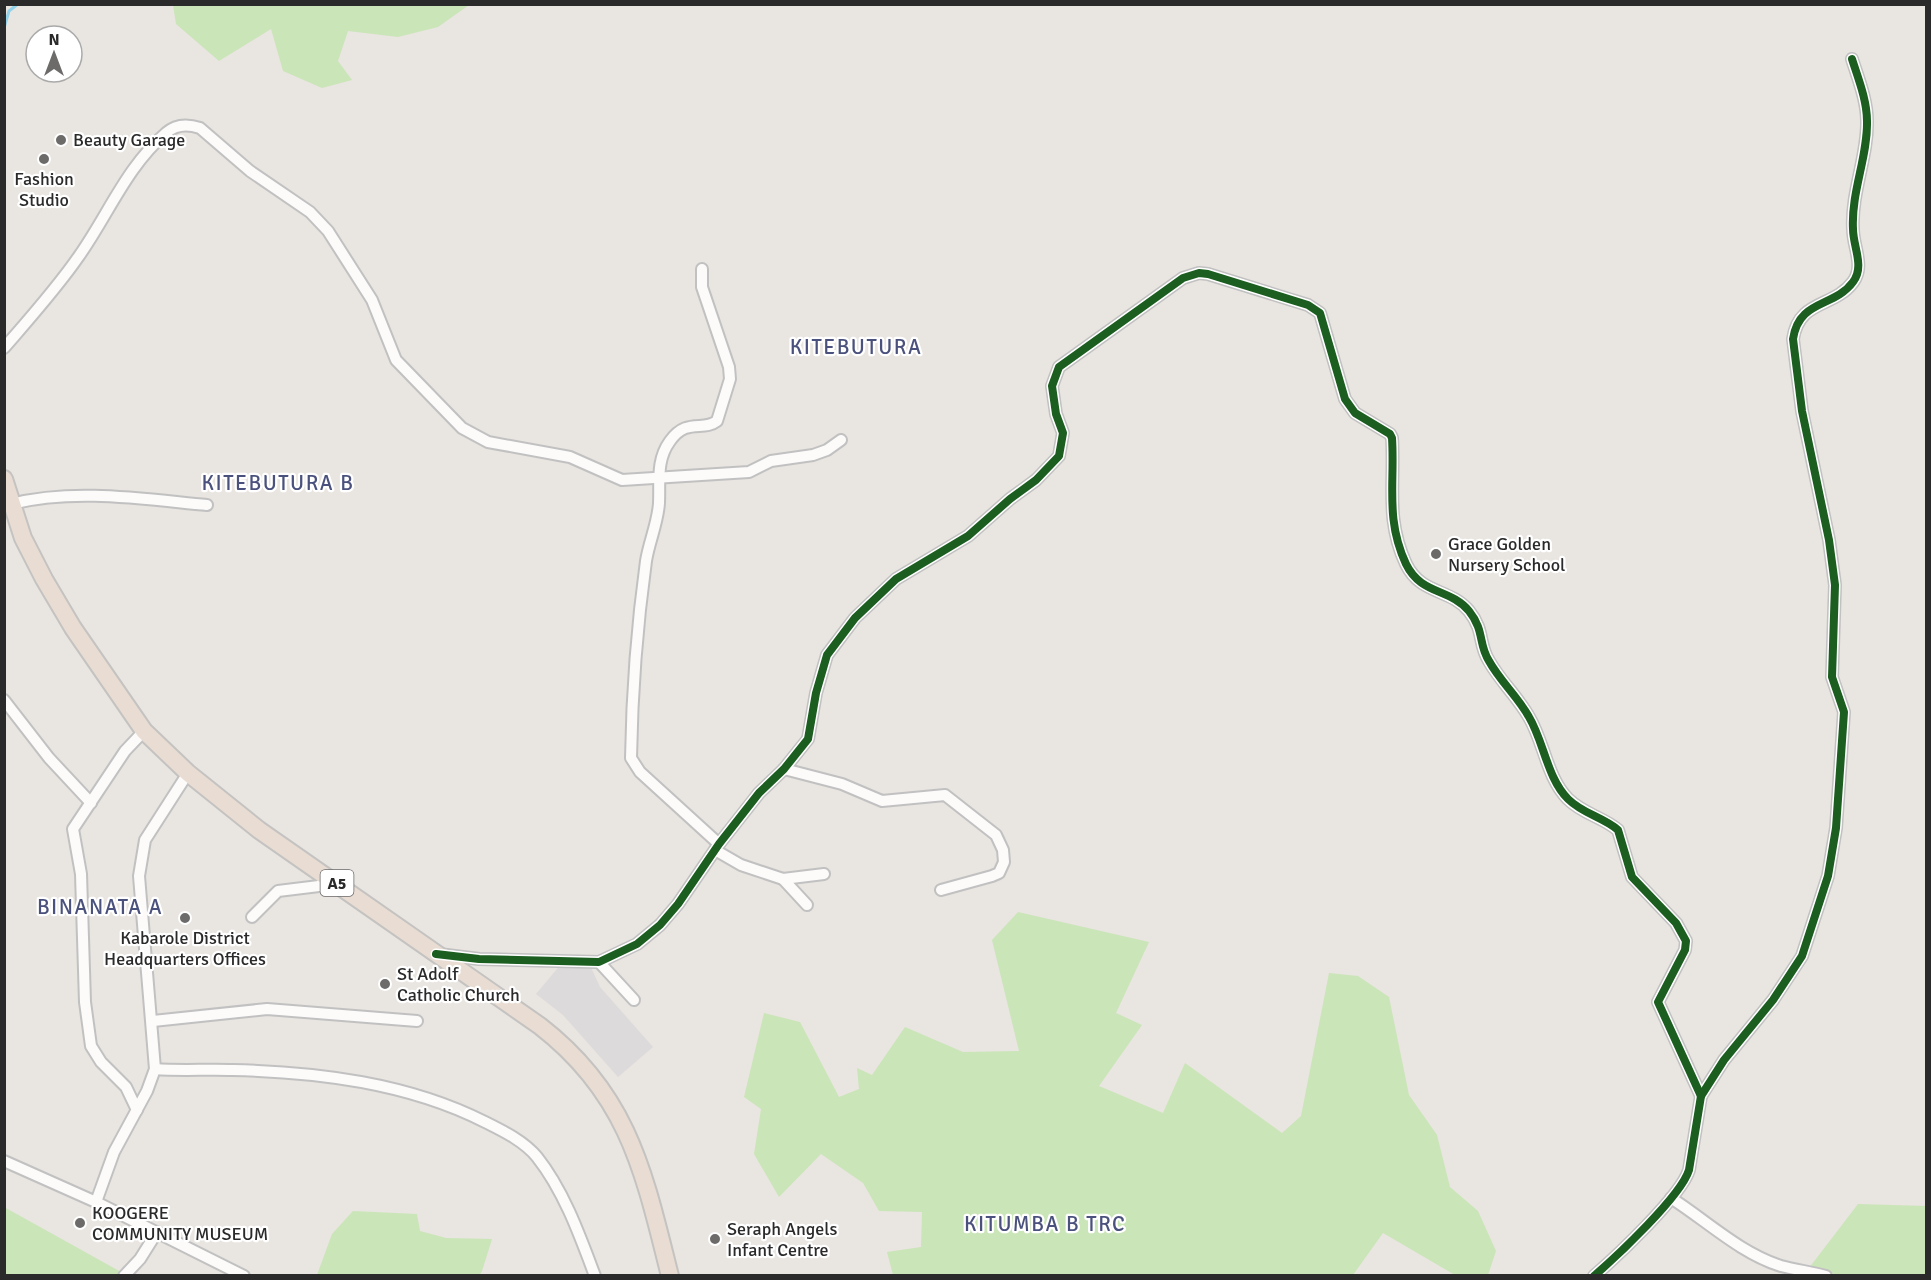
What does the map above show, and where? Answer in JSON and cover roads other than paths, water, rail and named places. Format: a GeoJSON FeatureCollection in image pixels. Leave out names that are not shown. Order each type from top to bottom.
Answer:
{"type":"FeatureCollection","features":[{"type":"Feature","properties":{"kind":"highway","name":"A5"},"geometry":{"type":"LineString","coordinates":[[4,479],[24,538],[61,608],[118,697],[144,731],[188,773],[259,830],[558,1040],[602,1089],[625,1126],[641,1165],[670,1275]]}},
{"type":"Feature","properties":{"kind":"street"},"geometry":{"type":"LineString","coordinates":[[1594,1275],[1618,1255],[1686,1182],[1701,1096],[1724,1060],[1773,1000],[1802,956],[1828,876],[1836,828],[1844,712],[1832,677],[1835,585],[1802,411],[1793,339],[1795,329],[1809,309],[1840,294],[1852,284],[1859,267],[1853,230],[1853,209],[1867,120],[1852,59]]}},
{"type":"Feature","properties":{"kind":"street"},"geometry":{"type":"LineString","coordinates":[[4,348],[80,255],[133,169],[172,128],[191,125],[200,128],[250,171],[310,212],[328,231],[372,300],[396,360],[462,428],[488,442],[570,457],[622,480],[750,472],[771,461],[813,456],[841,440]]}},
{"type":"Feature","properties":{"kind":"street"},"geometry":{"type":"LineString","coordinates":[[702,269],[702,287],[729,367],[730,379],[717,420],[711,424],[686,426],[671,438],[664,450],[658,478],[659,504],[646,559],[641,599],[631,758],[640,772],[717,847],[741,865],[783,879],[824,874]]}},
{"type":"Feature","properties":{"kind":"street"},"geometry":{"type":"LineString","coordinates":[[436,954],[479,959],[599,962],[637,944],[660,925],[678,904],[717,847],[759,793],[784,769],[808,739],[816,693],[826,655],[855,618],[887,585],[918,563],[968,536],[1010,499],[1036,480],[1059,456],[1063,433],[1056,414],[1052,386],[1059,367],[1068,358],[1192,274],[1208,273],[1308,305],[1320,313],[1345,399],[1355,413],[1390,434],[1392,438],[1390,489],[1392,516],[1397,541],[1413,578],[1425,587],[1450,596],[1474,617],[1480,625],[1485,654],[1530,717],[1566,797],[1589,815],[1618,830],[1632,877],[1682,930],[1685,950],[1659,1002],[1701,1096]]}},
{"type":"Feature","properties":{"kind":"street"},"geometry":{"type":"LineString","coordinates":[[11,504],[52,497],[83,496],[207,505]]}},
{"type":"Feature","properties":{"kind":"street"},"geometry":{"type":"LineString","coordinates":[[4,700],[49,758],[91,803]]}},
{"type":"Feature","properties":{"kind":"street"},"geometry":{"type":"LineString","coordinates":[[137,1110],[126,1087],[101,1062],[91,1046],[85,1002],[81,874],[73,828],[125,751],[144,731]]}},
{"type":"Feature","properties":{"kind":"street"},"geometry":{"type":"LineString","coordinates":[[784,769],[842,784],[882,801],[934,795],[952,798],[996,835],[1003,850],[1004,862],[999,873],[941,890]]}},
{"type":"Feature","properties":{"kind":"street"},"geometry":{"type":"LineString","coordinates":[[96,1202],[114,1152],[137,1110],[155,1069],[153,1021],[139,876],[142,852],[151,829],[188,773]]}},
{"type":"Feature","properties":{"kind":"street"},"geometry":{"type":"LineString","coordinates":[[252,917],[278,891],[319,886],[329,878]]}},
{"type":"Feature","properties":{"kind":"street"},"geometry":{"type":"LineString","coordinates":[[783,879],[807,904]]}},
{"type":"Feature","properties":{"kind":"street"},"geometry":{"type":"LineString","coordinates":[[599,962],[634,1000]]}},
{"type":"Feature","properties":{"kind":"street"},"geometry":{"type":"LineString","coordinates":[[153,1021],[267,1009],[417,1021]]}},
{"type":"Feature","properties":{"kind":"street"},"geometry":{"type":"LineString","coordinates":[[155,1069],[234,1070],[341,1079],[406,1091],[457,1108],[516,1139],[538,1157],[562,1197],[595,1275]]}},
{"type":"Feature","properties":{"kind":"street"},"geometry":{"type":"LineString","coordinates":[[4,1161],[96,1202],[244,1275]]}},
{"type":"Feature","properties":{"kind":"street"},"geometry":{"type":"LineString","coordinates":[[1671,1198],[1736,1243],[1761,1257],[1781,1266],[1826,1275]]}},
{"type":"Feature","properties":{"kind":"street"},"geometry":{"type":"LineString","coordinates":[[124,1275],[140,1259],[158,1232]]}},
{"type":"Feature","properties":{"kind":"waterway"},"geometry":{"type":"LineString","coordinates":[[4,28],[9,11],[18,4]]}},
{"type":"Feature","properties":{"kind":"place","name":"Beauty Garage"},"geometry":{"type":"Point","coordinates":[61,140]}},
{"type":"Feature","properties":{"kind":"place","name":"Fashion Studio"},"geometry":{"type":"Point","coordinates":[44,159]}},
{"type":"Feature","properties":{"kind":"place","name":"Grace Golden Nursery School"},"geometry":{"type":"Point","coordinates":[1436,554]}},
{"type":"Feature","properties":{"kind":"place","name":"Kabarole District Headquarters Offices"},"geometry":{"type":"Point","coordinates":[185,918]}},
{"type":"Feature","properties":{"kind":"place","name":"St Adolf Catholic Church"},"geometry":{"type":"Point","coordinates":[385,984]}},
{"type":"Feature","properties":{"kind":"place","name":"KOOGERE COMMUNITY MUSEUM"},"geometry":{"type":"Point","coordinates":[80,1223]}},
{"type":"Feature","properties":{"kind":"place","name":"Seraph Angels Infant Centre"},"geometry":{"type":"Point","coordinates":[715,1239]}},
{"type":"Feature","properties":{"kind":"district","name":"KITEBUTURA"},"geometry":{"type":"Point","coordinates":[856,347]}},
{"type":"Feature","properties":{"kind":"district","name":"KITEBUTURA B"},"geometry":{"type":"Point","coordinates":[278,483]}},
{"type":"Feature","properties":{"kind":"district","name":"BINANATA A"},"geometry":{"type":"Point","coordinates":[100,907]}},
{"type":"Feature","properties":{"kind":"district","name":"KITUMBA B TRC"},"geometry":{"type":"Point","coordinates":[1045,1224]}}]}
